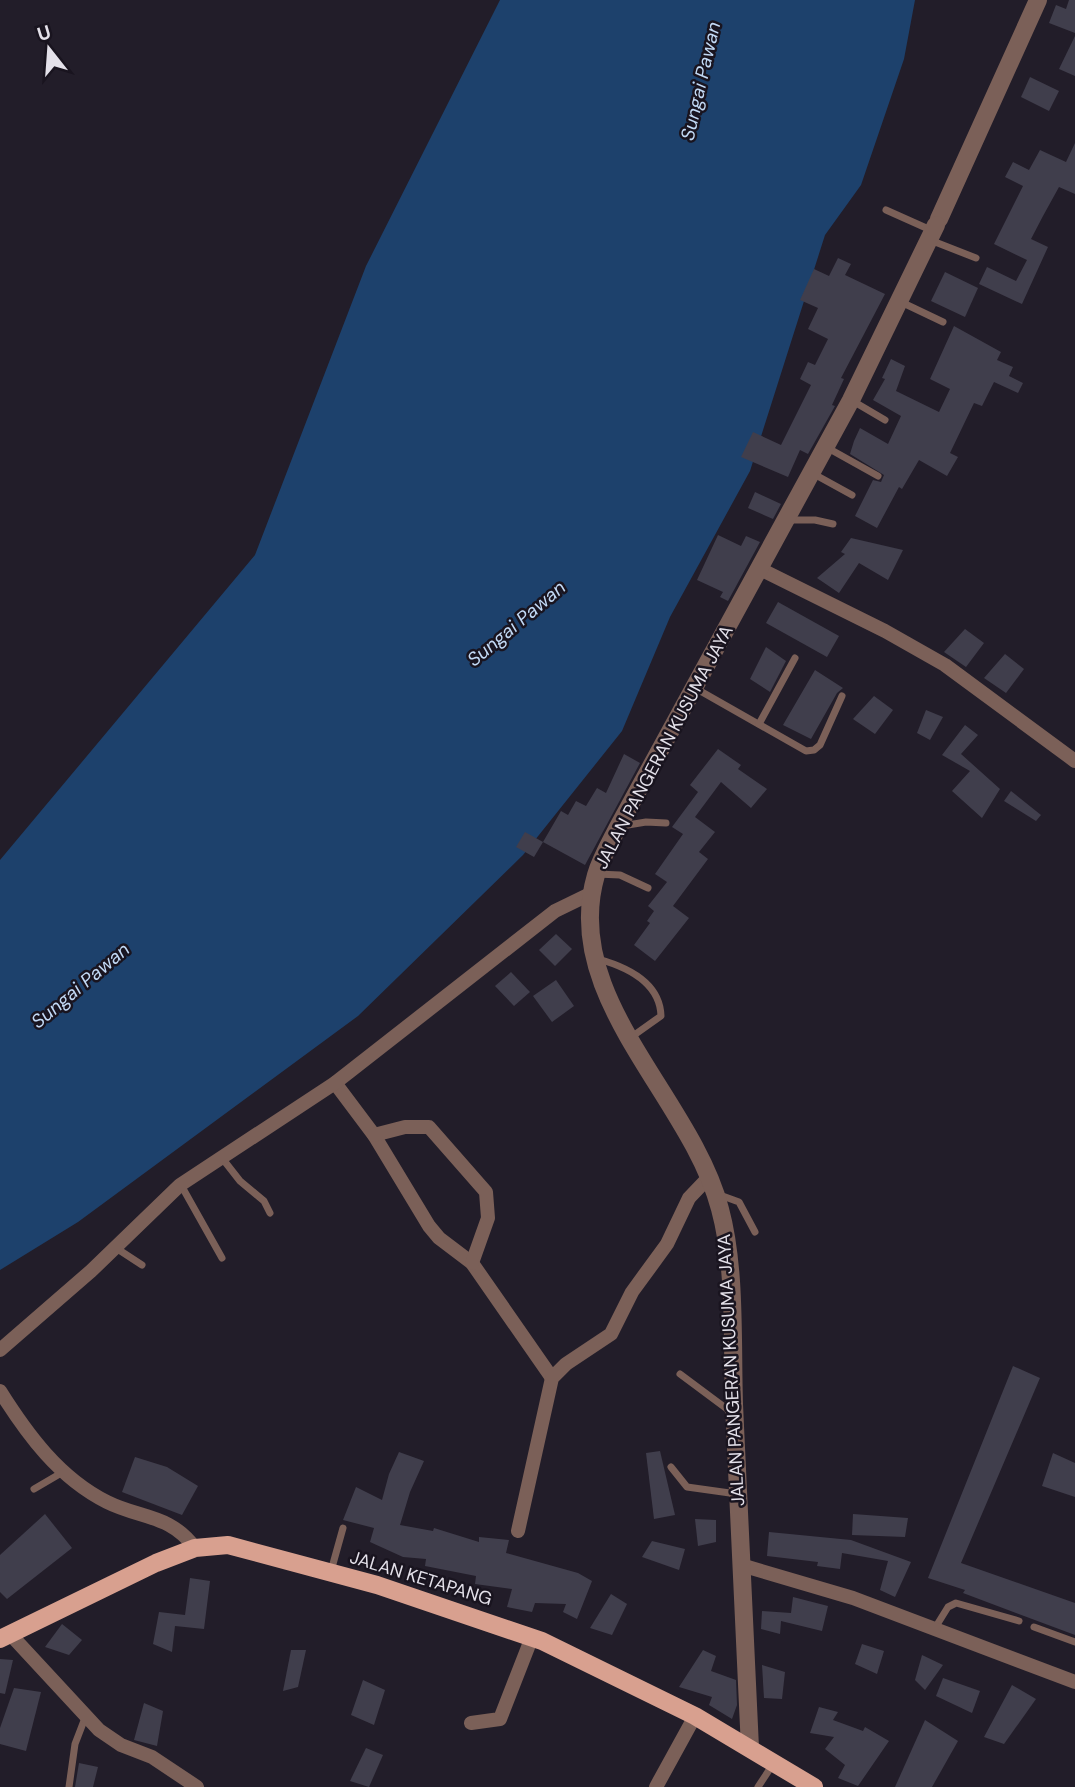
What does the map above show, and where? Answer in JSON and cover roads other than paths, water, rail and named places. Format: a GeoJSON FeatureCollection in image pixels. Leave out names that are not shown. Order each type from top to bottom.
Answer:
{"type":"FeatureCollection","features":[{"type":"Feature","properties":{"kind":"main road","name":"JALAN KETAPANG"},"geometry":{"type":"LineString","coordinates":[[6,1637],[156,1563],[195,1548],[228,1545],[330,1573],[532,1637],[695,1716],[814,1787]]}},
{"type":"Feature","properties":{"kind":"street","name":"JALAN PANGERAN KUSUMA JAYA"},"geometry":{"type":"LineString","coordinates":[[750,1748],[726,1246],[716,1194],[709,1177],[687,1130],[612,1005],[594,958],[590,931],[592,893],[596,874],[618,827],[851,400],[901,301],[1038,0]]}},
{"type":"Feature","properties":{"kind":"street"},"geometry":{"type":"LineString","coordinates":[[760,569],[945,664],[1075,761]]}},
{"type":"Feature","properties":{"kind":"street"},"geometry":{"type":"LineString","coordinates":[[0,1350],[115,1248],[180,1185],[335,1083],[555,911],[592,893]]}},
{"type":"Feature","properties":{"kind":"street"},"geometry":{"type":"LineString","coordinates":[[335,1083],[374,1135],[429,1226],[439,1238],[472,1263],[552,1378]]}},
{"type":"Feature","properties":{"kind":"street"},"geometry":{"type":"LineString","coordinates":[[374,1135],[405,1127],[429,1128],[486,1192],[488,1218],[472,1263]]}},
{"type":"Feature","properties":{"kind":"street"},"geometry":{"type":"LineString","coordinates":[[518,1531],[552,1378],[566,1364],[611,1334],[632,1292],[667,1244],[689,1198],[709,1177]]}},
{"type":"Feature","properties":{"kind":"street"},"geometry":{"type":"LineString","coordinates":[[0,1391],[6,1413],[64,1472],[107,1503],[175,1526],[195,1548]]}},
{"type":"Feature","properties":{"kind":"street"},"geometry":{"type":"LineString","coordinates":[[741,1565],[798,1580],[1075,1682]]}},
{"type":"Feature","properties":{"kind":"street"},"geometry":{"type":"LineString","coordinates":[[6,1637],[85,1718],[114,1741],[152,1758],[197,1787]]}},
{"type":"Feature","properties":{"kind":"street"},"geometry":{"type":"LineString","coordinates":[[471,1723],[500,1718],[532,1637]]}},
{"type":"Feature","properties":{"kind":"street"},"geometry":{"type":"LineString","coordinates":[[656,1787],[695,1716]]}},
{"type":"Feature","properties":{"kind":"lane"},"geometry":{"type":"LineString","coordinates":[[886,209],[934,229],[976,258]]}},
{"type":"Feature","properties":{"kind":"lane"},"geometry":{"type":"LineString","coordinates":[[901,301],[943,322]]}},
{"type":"Feature","properties":{"kind":"lane"},"geometry":{"type":"LineString","coordinates":[[851,400],[885,420]]}},
{"type":"Feature","properties":{"kind":"lane"},"geometry":{"type":"LineString","coordinates":[[825,447],[878,476]]}},
{"type":"Feature","properties":{"kind":"lane"},"geometry":{"type":"LineString","coordinates":[[812,472],[852,495]]}},
{"type":"Feature","properties":{"kind":"lane"},"geometry":{"type":"LineString","coordinates":[[786,520],[815,520],[834,524]]}},
{"type":"Feature","properties":{"kind":"lane"},"geometry":{"type":"LineString","coordinates":[[759,724],[795,658]]}},
{"type":"Feature","properties":{"kind":"lane"},"geometry":{"type":"LineString","coordinates":[[694,688],[806,751],[814,751],[820,745],[842,696]]}},
{"type":"Feature","properties":{"kind":"lane"},"geometry":{"type":"LineString","coordinates":[[618,827],[646,822],[666,823]]}},
{"type":"Feature","properties":{"kind":"lane"},"geometry":{"type":"LineString","coordinates":[[596,874],[620,875],[648,888]]}},
{"type":"Feature","properties":{"kind":"lane"},"geometry":{"type":"LineString","coordinates":[[594,958],[623,966],[637,975],[661,1003],[661,1016],[656,1022],[630,1038]]}},
{"type":"Feature","properties":{"kind":"lane"},"geometry":{"type":"LineString","coordinates":[[222,1158],[240,1181],[264,1201],[270,1213]]}},
{"type":"Feature","properties":{"kind":"lane"},"geometry":{"type":"LineString","coordinates":[[180,1185],[222,1258]]}},
{"type":"Feature","properties":{"kind":"lane"},"geometry":{"type":"LineString","coordinates":[[716,1194],[739,1202],[755,1232]]}},
{"type":"Feature","properties":{"kind":"lane"},"geometry":{"type":"LineString","coordinates":[[115,1248],[142,1265]]}},
{"type":"Feature","properties":{"kind":"lane"},"geometry":{"type":"LineString","coordinates":[[680,1374],[735,1414]]}},
{"type":"Feature","properties":{"kind":"lane"},"geometry":{"type":"LineString","coordinates":[[671,1466],[688,1487],[738,1495]]}},
{"type":"Feature","properties":{"kind":"lane"},"geometry":{"type":"LineString","coordinates":[[34,1489],[64,1472]]}},
{"type":"Feature","properties":{"kind":"lane"},"geometry":{"type":"LineString","coordinates":[[330,1573],[343,1528]]}},
{"type":"Feature","properties":{"kind":"lane"},"geometry":{"type":"LineString","coordinates":[[934,1629],[948,1607],[956,1603],[1019,1621]]}},
{"type":"Feature","properties":{"kind":"lane"},"geometry":{"type":"LineString","coordinates":[[1034,1627],[1075,1642]]}},
{"type":"Feature","properties":{"kind":"lane"},"geometry":{"type":"LineString","coordinates":[[69,1787],[75,1744],[85,1718]]}},
{"type":"Feature","properties":{"kind":"lane"},"geometry":{"type":"LineString","coordinates":[[758,1787],[774,1763]]}},
{"type":"Feature","properties":{"kind":"water","name":"Sungai Pawan"},"geometry":{"type":"Polygon","coordinates":[[[500,0],[915,0],[904,59],[861,185],[825,235],[750,471],[670,617],[622,731],[523,855],[358,1016],[78,1222],[0,1270],[0,860],[255,555],[366,266],[500,0]]]}}]}
